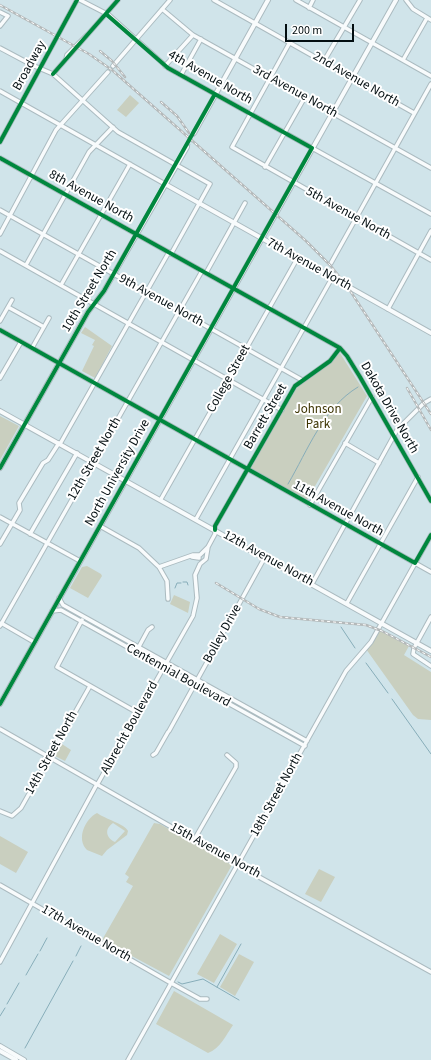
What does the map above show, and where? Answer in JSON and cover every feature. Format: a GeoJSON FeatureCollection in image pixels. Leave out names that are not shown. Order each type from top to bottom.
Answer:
{"type":"FeatureCollection","features":[{"type":"Feature","properties":{"kind":"main road"},"geometry":{"type":"LineString","coordinates":[[194,133],[268,0]]}},
{"type":"Feature","properties":{"kind":"main road","name":"North University Drive"},"geometry":{"type":"LineString","coordinates":[[0,704],[396,0]]}},
{"type":"Feature","properties":{"kind":"main road","name":"10th Street North"},"geometry":{"type":"LineString","coordinates":[[0,468],[59,363],[94,303],[113,274],[186,147]]}},
{"type":"Feature","properties":{"kind":"main road","name":"7th Avenue North"},"geometry":{"type":"LineString","coordinates":[[165,184],[431,333]]}},
{"type":"Feature","properties":{"kind":"main road","name":"12th Avenue North"},"geometry":{"type":"LineString","coordinates":[[0,411],[265,557],[431,651]]}},
{"type":"Feature","properties":{"kind":"main road"},"geometry":{"type":"LineString","coordinates":[[0,1046],[24,1060]]}},
{"type":"Feature","properties":{"kind":"main road"},"geometry":{"type":"LineString","coordinates":[[0,1051],[16,1060]]}},
{"type":"Feature","properties":{"kind":"street","name":"Broadway"},"geometry":{"type":"LineString","coordinates":[[0,142],[77,0]]}},
{"type":"Feature","properties":{"kind":"street","name":"4th Avenue North"},"geometry":{"type":"LineString","coordinates":[[80,0],[106,14],[165,66],[431,214]]}},
{"type":"Feature","properties":{"kind":"street"},"geometry":{"type":"LineString","coordinates":[[53,74],[118,0]]}},
{"type":"Feature","properties":{"kind":"street"},"geometry":{"type":"LineString","coordinates":[[113,66],[170,0]]}},
{"type":"Feature","properties":{"kind":"street","name":"2nd Avenue North"},"geometry":{"type":"LineString","coordinates":[[214,0],[220,5],[290,42],[415,113]]}},
{"type":"Feature","properties":{"kind":"street"},"geometry":{"type":"LineString","coordinates":[[220,5],[224,0]]}},
{"type":"Feature","properties":{"kind":"street"},"geometry":{"type":"LineString","coordinates":[[296,0],[431,76]]}},
{"type":"Feature","properties":{"kind":"street"},"geometry":{"type":"LineString","coordinates":[[309,8],[313,0]]}},
{"type":"Feature","properties":{"kind":"street"},"geometry":{"type":"LineString","coordinates":[[324,61],[360,0]]}},
{"type":"Feature","properties":{"kind":"street"},"geometry":{"type":"LineString","coordinates":[[406,0],[413,9],[431,20]]}},
{"type":"Feature","properties":{"kind":"street","name":"3rd Avenue North"},"geometry":{"type":"LineString","coordinates":[[162,9],[193,35],[431,168]]}},
{"type":"Feature","properties":{"kind":"street"},"geometry":{"type":"LineString","coordinates":[[0,12],[8,16],[0,26]]}},
{"type":"Feature","properties":{"kind":"street"},"geometry":{"type":"LineString","coordinates":[[403,60],[427,18]]}},
{"type":"Feature","properties":{"kind":"street"},"geometry":{"type":"LineString","coordinates":[[165,66],[193,35]]}},
{"type":"Feature","properties":{"kind":"street"},"geometry":{"type":"LineString","coordinates":[[180,74],[201,39]]}},
{"type":"Feature","properties":{"kind":"street"},"geometry":{"type":"LineString","coordinates":[[250,113],[290,42]]}},
{"type":"Feature","properties":{"kind":"street"},"geometry":{"type":"LineString","coordinates":[[0,48],[40,69],[53,74],[83,99],[118,132],[210,184],[60,444],[48,460],[43,463],[19,503],[20,510],[0,544]]}},
{"type":"Feature","properties":{"kind":"street"},"geometry":{"type":"LineString","coordinates":[[0,234],[60,125],[108,72]]}},
{"type":"Feature","properties":{"kind":"street"},"geometry":{"type":"LineString","coordinates":[[331,263],[431,84]]}},
{"type":"Feature","properties":{"kind":"street","name":"7th Avenue North"},"geometry":{"type":"LineString","coordinates":[[0,91],[165,184]]}},
{"type":"Feature","properties":{"kind":"street"},"geometry":{"type":"LineString","coordinates":[[265,167],[304,97]]}},
{"type":"Feature","properties":{"kind":"street","name":"5th Avenue North"},"geometry":{"type":"LineString","coordinates":[[250,113],[232,147],[431,260]]}},
{"type":"Feature","properties":{"kind":"street"},"geometry":{"type":"LineString","coordinates":[[26,266],[89,152],[113,127]]}},
{"type":"Feature","properties":{"kind":"street","name":"8th Avenue North"},"geometry":{"type":"LineString","coordinates":[[0,158],[340,348]]}},
{"type":"Feature","properties":{"kind":"street"},"geometry":{"type":"LineString","coordinates":[[61,285],[130,164]]}},
{"type":"Feature","properties":{"kind":"street","name":"12th Street North"},"geometry":{"type":"LineString","coordinates":[[0,624],[180,311],[245,204]]}},
{"type":"Feature","properties":{"kind":"street","name":"9th Avenue North"},"geometry":{"type":"LineString","coordinates":[[0,210],[302,380]]}},
{"type":"Feature","properties":{"kind":"street"},"geometry":{"type":"LineString","coordinates":[[388,309],[431,231]]}},
{"type":"Feature","properties":{"kind":"street"},"geometry":{"type":"LineString","coordinates":[[0,251],[282,410]]}},
{"type":"Feature","properties":{"kind":"street","name":"College Street"},"geometry":{"type":"LineString","coordinates":[[161,500],[297,258]]}},
{"type":"Feature","properties":{"kind":"street"},"geometry":{"type":"LineString","coordinates":[[196,519],[332,278]]}},
{"type":"Feature","properties":{"kind":"street"},"geometry":{"type":"LineString","coordinates":[[0,321],[12,300]]}},
{"type":"Feature","properties":{"kind":"street"},"geometry":{"type":"LineString","coordinates":[[8,307],[44,327]]}},
{"type":"Feature","properties":{"kind":"street"},"geometry":{"type":"LineString","coordinates":[[32,348],[49,318]]}},
{"type":"Feature","properties":{"kind":"street","name":"11th Avenue North"},"geometry":{"type":"LineString","coordinates":[[0,330],[229,460],[431,572]]}},
{"type":"Feature","properties":{"kind":"street"},"geometry":{"type":"LineString","coordinates":[[0,378],[21,342]]}},
{"type":"Feature","properties":{"kind":"street","name":"Barrett Street"},"geometry":{"type":"LineString","coordinates":[[216,530],[215,526],[295,386],[330,361],[340,348]]}},
{"type":"Feature","properties":{"kind":"street","name":"Dakota Drive North"},"geometry":{"type":"LineString","coordinates":[[340,348],[347,356],[372,397],[431,501]]}},
{"type":"Feature","properties":{"kind":"street"},"geometry":{"type":"LineString","coordinates":[[310,505],[344,443],[372,397]]}},
{"type":"Feature","properties":{"kind":"street"},"geometry":{"type":"LineString","coordinates":[[312,584],[397,430],[426,401],[431,400]]}},
{"type":"Feature","properties":{"kind":"street"},"geometry":{"type":"LineString","coordinates":[[344,443],[379,463]]}},
{"type":"Feature","properties":{"kind":"street"},"geometry":{"type":"LineString","coordinates":[[30,534],[77,453]]}},
{"type":"Feature","properties":{"kind":"street"},"geometry":{"type":"LineString","coordinates":[[347,604],[418,477]]}},
{"type":"Feature","properties":{"kind":"street"},"geometry":{"type":"LineString","coordinates":[[0,517],[80,561]]}},
{"type":"Feature","properties":{"kind":"street"},"geometry":{"type":"LineString","coordinates":[[100,526],[139,548],[158,567],[167,581],[168,599]]}},
{"type":"Feature","properties":{"kind":"street","name":"Albrecht Boulevard"},"geometry":{"type":"LineString","coordinates":[[0,962],[194,612],[197,598],[195,575],[200,564],[201,557],[208,547],[216,530]]}},
{"type":"Feature","properties":{"kind":"street","name":"18th Street North"},"geometry":{"type":"LineString","coordinates":[[128,1060],[346,671],[366,649],[431,535]]}},
{"type":"Feature","properties":{"kind":"street"},"geometry":{"type":"LineString","coordinates":[[158,567],[189,557],[201,557]]}},
{"type":"Feature","properties":{"kind":"street","name":"Bolley Drive"},"geometry":{"type":"LineString","coordinates":[[153,755],[156,753],[265,557]]}},
{"type":"Feature","properties":{"kind":"street","name":"Centennial Boulevard"},"geometry":{"type":"LineString","coordinates":[[59,598],[64,605],[84,617],[307,741]]}},
{"type":"Feature","properties":{"kind":"street","name":"Centennial Boulevard"},"geometry":{"type":"LineString","coordinates":[[52,612],[56,609],[61,610],[305,746]]}},
{"type":"Feature","properties":{"kind":"street"},"geometry":{"type":"LineString","coordinates":[[84,617],[57,664],[58,669],[138,713]]}},
{"type":"Feature","properties":{"kind":"street"},"geometry":{"type":"LineString","coordinates":[[431,617],[417,643],[413,654],[431,666]]}},
{"type":"Feature","properties":{"kind":"street"},"geometry":{"type":"LineString","coordinates":[[0,624],[34,642]]}},
{"type":"Feature","properties":{"kind":"street"},"geometry":{"type":"LineString","coordinates":[[136,652],[148,630],[152,627]]}},
{"type":"Feature","properties":{"kind":"street","name":"14th Street North"},"geometry":{"type":"LineString","coordinates":[[0,811],[10,816],[14,816],[20,808],[90,686]]}},
{"type":"Feature","properties":{"kind":"street","name":"15th Avenue North"},"geometry":{"type":"LineString","coordinates":[[0,729],[238,865],[431,972]]}},
{"type":"Feature","properties":{"kind":"street"},"geometry":{"type":"LineString","coordinates":[[194,840],[236,767],[236,763],[227,755]]}},
{"type":"Feature","properties":{"kind":"street","name":"17th Avenue North"},"geometry":{"type":"LineString","coordinates":[[0,885],[32,903],[54,918],[200,999],[207,999]]}},
{"type":"Feature","properties":{"kind":"green space"},"geometry":{"type":"Polygon","coordinates":[[[130,95],[139,103],[126,117],[117,110],[130,95]]]}},
{"type":"Feature","properties":{"kind":"green space"},"geometry":{"type":"Polygon","coordinates":[[[85,327],[112,346],[95,378],[82,371],[94,346],[92,345],[95,340],[81,333],[85,327]]]}},
{"type":"Feature","properties":{"kind":"green space","name":"Johnson Park"},"geometry":{"type":"Polygon","coordinates":[[[340,353],[367,396],[307,500],[250,468],[296,389],[302,382],[330,363],[340,353]]]}},
{"type":"Feature","properties":{"kind":"green space"},"geometry":{"type":"Polygon","coordinates":[[[0,416],[19,426],[0,460],[0,416]]]}},
{"type":"Feature","properties":{"kind":"green space"},"geometry":{"type":"Polygon","coordinates":[[[87,566],[102,576],[88,598],[70,588],[82,567],[87,566]]]}},
{"type":"Feature","properties":{"kind":"green space"},"geometry":{"type":"Polygon","coordinates":[[[174,595],[190,602],[188,613],[170,604],[174,595]]]}},
{"type":"Feature","properties":{"kind":"green space"},"geometry":{"type":"Polygon","coordinates":[[[379,629],[409,646],[404,655],[431,672],[431,720],[418,719],[413,715],[366,649],[379,629]]]}},
{"type":"Feature","properties":{"kind":"green space"},"geometry":{"type":"Polygon","coordinates":[[[62,744],[71,750],[65,761],[55,756],[62,744]]]}},
{"type":"Feature","properties":{"kind":"green space"},"geometry":{"type":"Polygon","coordinates":[[[97,813],[123,826],[128,831],[127,835],[107,850],[102,856],[87,850],[82,840],[83,830],[97,813]],[[113,823],[108,828],[107,833],[108,836],[115,842],[125,831],[113,823]]]}},
{"type":"Feature","properties":{"kind":"green space"},"geometry":{"type":"Polygon","coordinates":[[[154,823],[160,824],[232,865],[169,976],[102,940],[133,886],[126,882],[129,877],[125,874],[154,823]]]}},
{"type":"Feature","properties":{"kind":"green space"},"geometry":{"type":"Polygon","coordinates":[[[0,836],[28,852],[16,873],[0,864],[0,836]]]}},
{"type":"Feature","properties":{"kind":"green space"},"geometry":{"type":"Polygon","coordinates":[[[319,869],[335,877],[321,902],[305,894],[319,869]]]}},
{"type":"Feature","properties":{"kind":"green space"},"geometry":{"type":"Polygon","coordinates":[[[220,934],[237,944],[214,983],[197,974],[220,934]]]}},
{"type":"Feature","properties":{"kind":"green space"},"geometry":{"type":"Polygon","coordinates":[[[239,954],[254,962],[235,996],[220,987],[239,954]]]}},
{"type":"Feature","properties":{"kind":"green space"},"geometry":{"type":"Polygon","coordinates":[[[174,991],[233,1025],[222,1041],[212,1051],[208,1053],[156,1024],[174,991]]]}},
{"type":"Feature","properties":{"kind":"waterway"},"geometry":{"type":"LineString","coordinates":[[288,484],[317,431],[326,418],[335,406],[358,387]]}},
{"type":"Feature","properties":{"kind":"waterway"},"geometry":{"type":"LineString","coordinates":[[183,582],[187,582],[188,585]]}},
{"type":"Feature","properties":{"kind":"waterway"},"geometry":{"type":"LineString","coordinates":[[175,588],[177,583],[181,583]]}},
{"type":"Feature","properties":{"kind":"waterway"},"geometry":{"type":"LineString","coordinates":[[341,627],[355,648]]}},
{"type":"Feature","properties":{"kind":"waterway"},"geometry":{"type":"LineString","coordinates":[[366,663],[388,693]]}},
{"type":"Feature","properties":{"kind":"waterway"},"geometry":{"type":"LineString","coordinates":[[392,699],[431,754]]}},
{"type":"Feature","properties":{"kind":"waterway"},"geometry":{"type":"LineString","coordinates":[[40,951],[47,938]]}},
{"type":"Feature","properties":{"kind":"waterway"},"geometry":{"type":"LineString","coordinates":[[217,987],[241,944]]}},
{"type":"Feature","properties":{"kind":"waterway"},"geometry":{"type":"LineString","coordinates":[[76,956],[81,946]]}},
{"type":"Feature","properties":{"kind":"waterway"},"geometry":{"type":"LineString","coordinates":[[26,975],[38,954]]}},
{"type":"Feature","properties":{"kind":"waterway"},"geometry":{"type":"LineString","coordinates":[[25,1048],[73,961]]}},
{"type":"Feature","properties":{"kind":"waterway"},"geometry":{"type":"LineString","coordinates":[[178,982],[182,984],[203,979],[239,1000]]}},
{"type":"Feature","properties":{"kind":"waterway"},"geometry":{"type":"LineString","coordinates":[[7,1004],[19,983]]}},
{"type":"Feature","properties":{"kind":"waterway"},"geometry":{"type":"LineString","coordinates":[[0,1016],[5,1008]]}},
{"type":"Feature","properties":{"kind":"tunnel"},"geometry":{"type":"LineString","coordinates":[[187,147],[194,133]]}},
{"type":"Feature","properties":{"kind":"railway"},"geometry":{"type":"LineString","coordinates":[[0,5],[89,54],[112,70],[306,241],[330,265],[347,286],[431,414]]}},
{"type":"Feature","properties":{"kind":"railway"},"geometry":{"type":"LineString","coordinates":[[100,51],[112,61],[125,77]]}},
{"type":"Feature","properties":{"kind":"railway"},"geometry":{"type":"LineString","coordinates":[[161,102],[177,116],[189,133]]}},
{"type":"Feature","properties":{"kind":"railway"},"geometry":{"type":"LineString","coordinates":[[407,388],[431,430]]}},
{"type":"Feature","properties":{"kind":"railway"},"geometry":{"type":"LineString","coordinates":[[216,583],[259,609],[280,617],[366,625],[382,631],[431,657]]}},
{"type":"Feature","properties":{"kind":"cycle path"},"geometry":{"type":"LineString","coordinates":[[0,142],[77,0]]}},
{"type":"Feature","properties":{"kind":"cycle path"},"geometry":{"type":"LineString","coordinates":[[53,74],[118,0]]}},
{"type":"Feature","properties":{"kind":"cycle path"},"geometry":{"type":"LineString","coordinates":[[0,704],[312,148],[168,68],[106,14]]}},
{"type":"Feature","properties":{"kind":"cycle path"},"geometry":{"type":"LineString","coordinates":[[0,468],[88,312],[104,291],[215,94]]}},
{"type":"Feature","properties":{"kind":"cycle path"},"geometry":{"type":"LineString","coordinates":[[0,158],[340,348],[347,356],[360,377],[431,501]]}},
{"type":"Feature","properties":{"kind":"cycle path"},"geometry":{"type":"LineString","coordinates":[[0,330],[415,563],[431,535]]}},
{"type":"Feature","properties":{"kind":"cycle path"},"geometry":{"type":"LineString","coordinates":[[215,530],[215,526],[295,386],[330,361],[340,348]]}}]}
